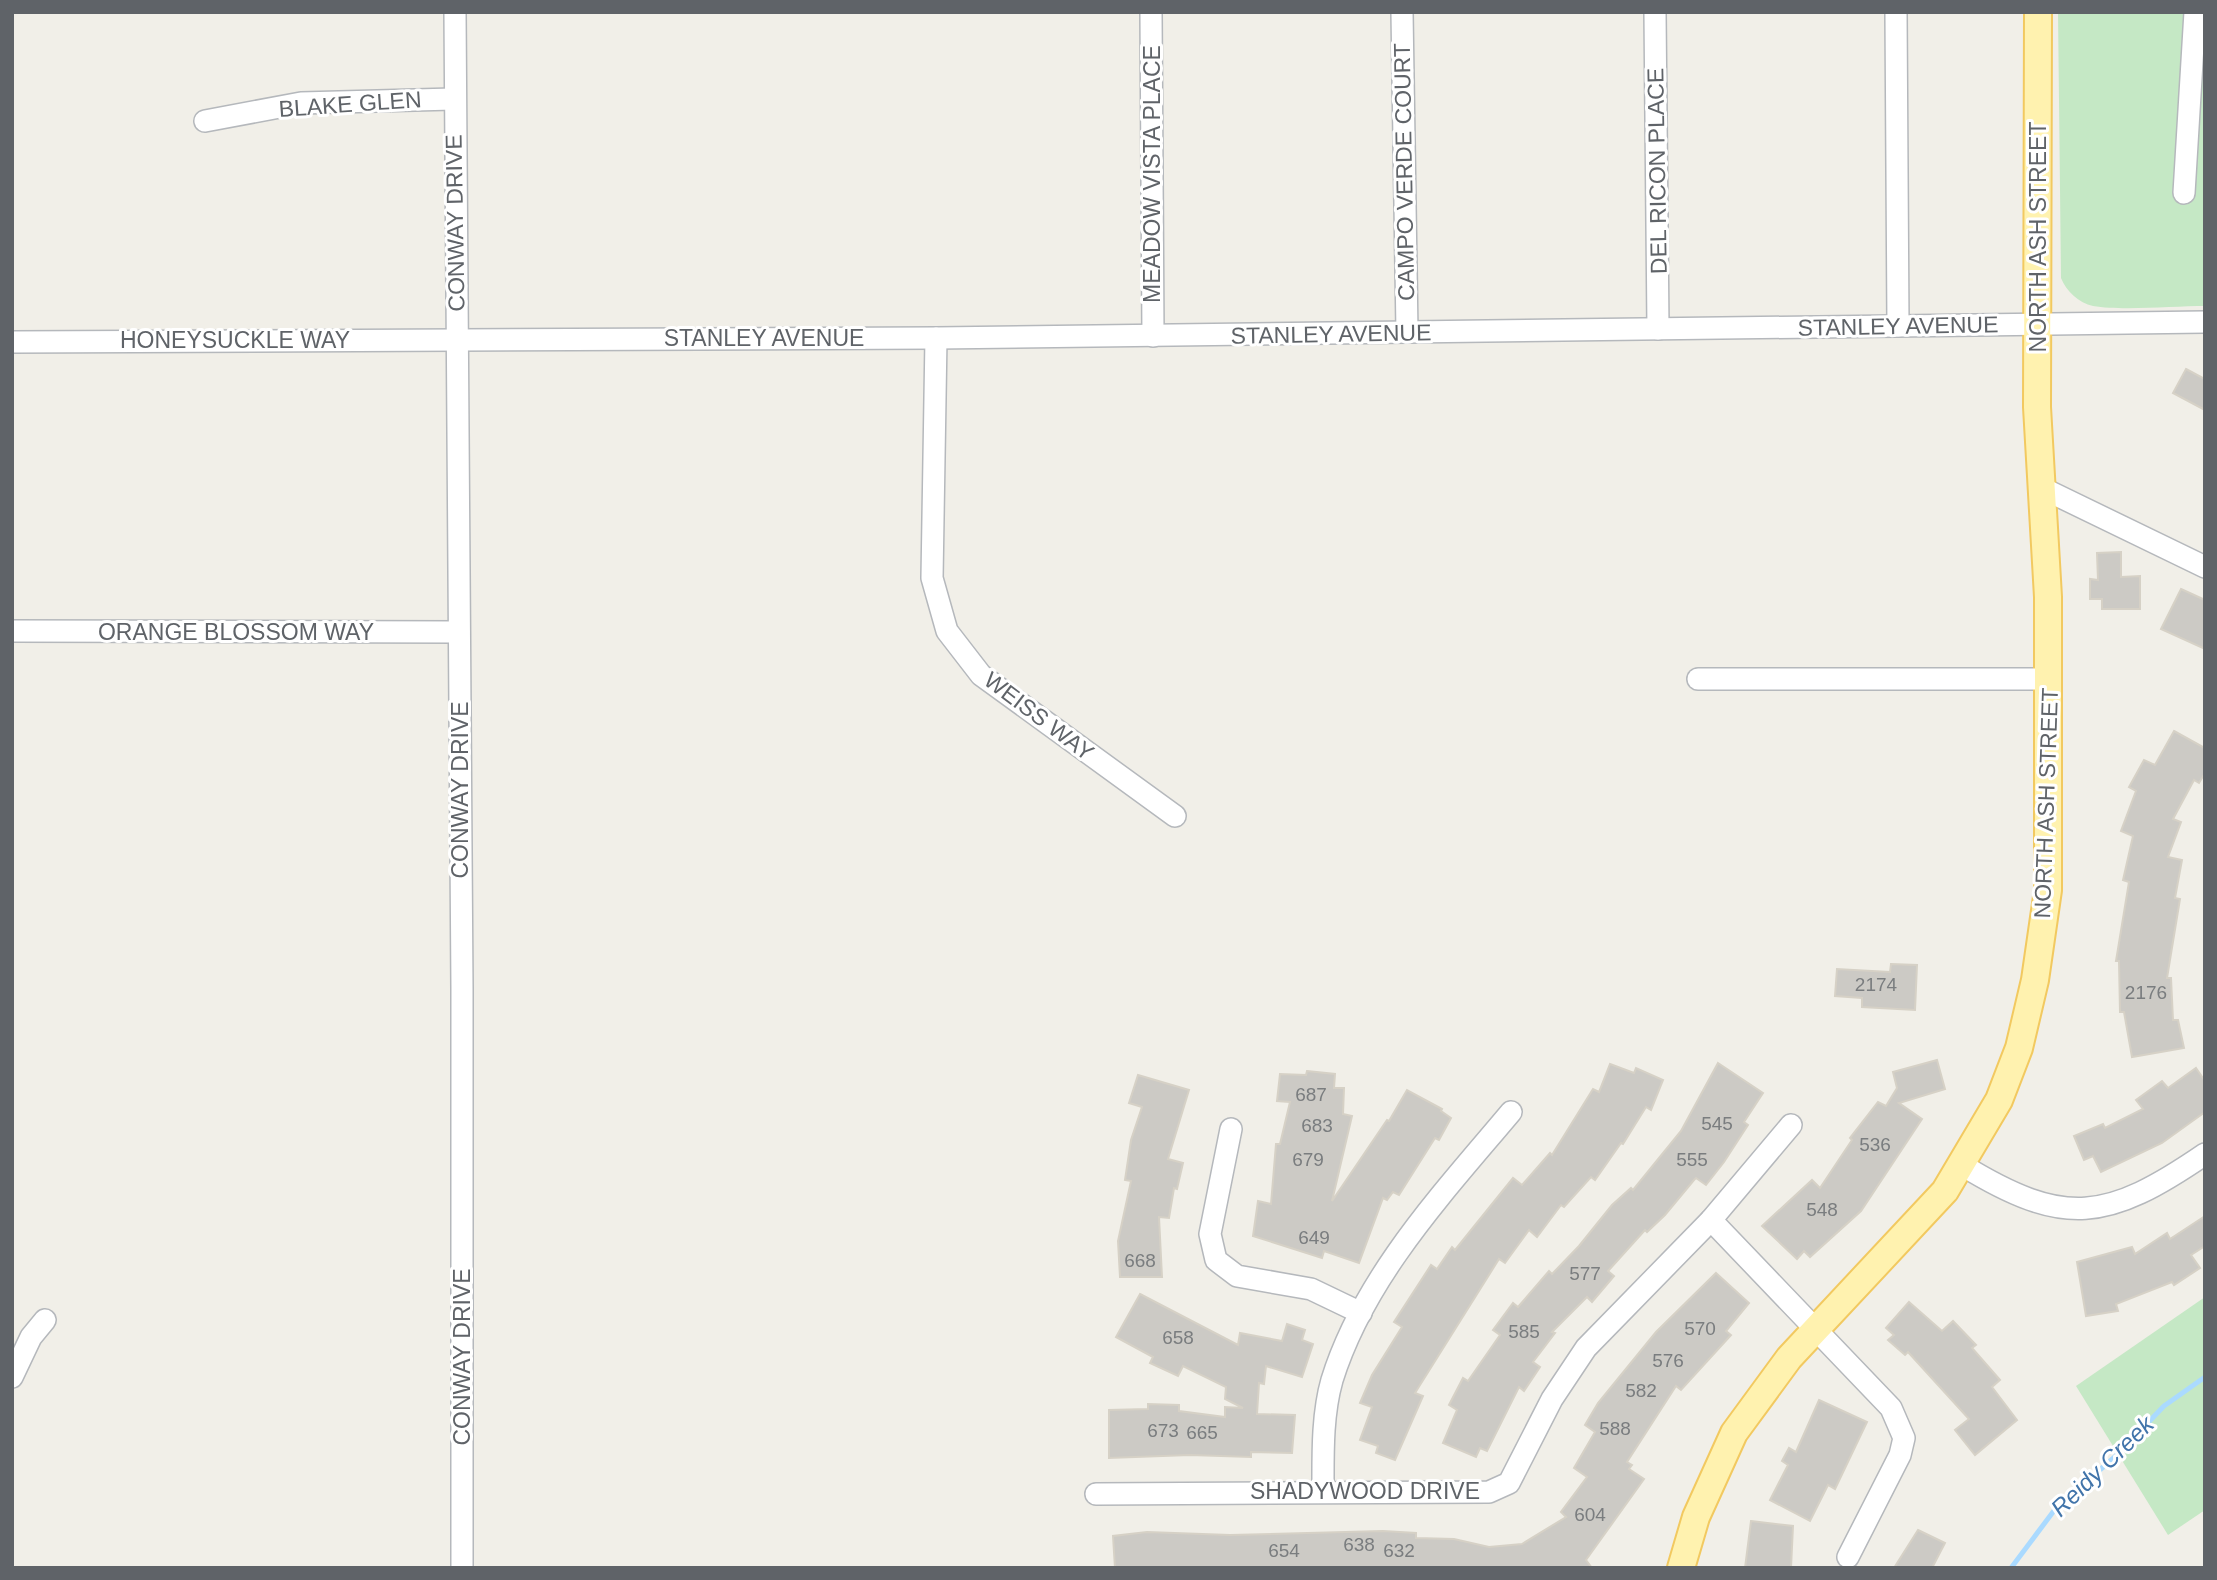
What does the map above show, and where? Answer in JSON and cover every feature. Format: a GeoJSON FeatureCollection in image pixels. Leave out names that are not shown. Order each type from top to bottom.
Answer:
{"type":"FeatureCollection","features":[{"type":"Feature","properties":{"kind":"main road","name":"NORTH ASH STREET"},"geometry":{"type":"LineString","coordinates":[[1681,1568],[1696,1517],[1734,1433],[1789,1358],[1945,1191],[1962,1165],[1999,1100],[2019,1048],[2035,980],[2048,890],[2049,679],[2037,407],[2038,12]]}},
{"type":"Feature","properties":{"kind":"street","name":"CONWAY DRIVE"},"geometry":{"type":"LineString","coordinates":[[455,12],[453,99],[459,632],[462,1568]]}},
{"type":"Feature","properties":{"kind":"street","name":"MEADOW VISTA PLACE"},"geometry":{"type":"LineString","coordinates":[[1151,12],[1153,336]]}},
{"type":"Feature","properties":{"kind":"street","name":"CAMPO VERDE COURT"},"geometry":{"type":"LineString","coordinates":[[1402,12],[1407,332]]}},
{"type":"Feature","properties":{"kind":"street","name":"DEL RICON PLACE"},"geometry":{"type":"LineString","coordinates":[[1655,12],[1658,330]]}},
{"type":"Feature","properties":{"kind":"street"},"geometry":{"type":"LineString","coordinates":[[1896,12],[1898,326]]}},
{"type":"Feature","properties":{"kind":"street"},"geometry":{"type":"LineString","coordinates":[[2184,193],[2195,12]]}},
{"type":"Feature","properties":{"kind":"street","name":"BLAKE GLEN"},"geometry":{"type":"LineString","coordinates":[[205,121],[300,103],[453,99]]}},
{"type":"Feature","properties":{"kind":"street","name":"STANLEY AVENUE"},"geometry":{"type":"LineString","coordinates":[[457,338],[936,338],[2205,322]]}},
{"type":"Feature","properties":{"kind":"street","name":"HONEYSUCKLE WAY"},"geometry":{"type":"LineString","coordinates":[[12,342],[457,338]]}},
{"type":"Feature","properties":{"kind":"street","name":"WEISS WAY"},"geometry":{"type":"LineString","coordinates":[[936,338],[932,578],[947,631],[981,675],[1175,816]]}},
{"type":"Feature","properties":{"kind":"street"},"geometry":{"type":"LineString","coordinates":[[2042,488],[2205,567]]}},
{"type":"Feature","properties":{"kind":"street","name":"ORANGE BLOSSOM WAY"},"geometry":{"type":"LineString","coordinates":[[12,631],[459,632]]}},
{"type":"Feature","properties":{"kind":"street"},"geometry":{"type":"LineString","coordinates":[[1698,679],[2049,679]]}},
{"type":"Feature","properties":{"kind":"street"},"geometry":{"type":"LineString","coordinates":[[1323,1491],[1323,1441],[1332,1382],[1352,1327],[1415,1227],[1511,1112]]}},
{"type":"Feature","properties":{"kind":"street","name":"SHADYWOOD DRIVE"},"geometry":{"type":"LineString","coordinates":[[1096,1494],[1489,1492],[1509,1483],[1552,1399],[1586,1348],[1711,1220],[1791,1125]]}},
{"type":"Feature","properties":{"kind":"street"},"geometry":{"type":"LineString","coordinates":[[1231,1129],[1210,1234],[1216,1260],[1237,1276],[1311,1289],[1361,1313]]}},
{"type":"Feature","properties":{"kind":"street"},"geometry":{"type":"LineString","coordinates":[[1962,1165],[2006,1192],[2053,1208],[2108,1207],[2158,1186],[2205,1154]]}},
{"type":"Feature","properties":{"kind":"street"},"geometry":{"type":"LineString","coordinates":[[1711,1220],[1891,1408],[1904,1438],[1900,1455],[1848,1557]]}},
{"type":"Feature","properties":{"kind":"street"},"geometry":{"type":"LineString","coordinates":[[12,1377],[31,1337],[45,1320]]}},
{"type":"Feature","properties":{"kind":"green space"},"geometry":{"type":"Polygon","coordinates":[[[2058,12],[2205,12],[2205,306],[2093,306],[2078,299],[2063,283],[2058,12]]]}},
{"type":"Feature","properties":{"kind":"green space"},"geometry":{"type":"Polygon","coordinates":[[[2205,1297],[2205,1510],[2168,1535],[2076,1386],[2205,1297]]]}},
{"type":"Feature","properties":{"kind":"building"},"geometry":{"type":"Polygon","coordinates":[[[2186,369],[2205,379],[2205,410],[2173,393],[2186,369]]]}},
{"type":"Feature","properties":{"kind":"building"},"geometry":{"type":"Polygon","coordinates":[[[2121,552],[2121,577],[2140,576],[2140,609],[2102,609],[2102,599],[2090,599],[2090,579],[2098,580],[2097,553],[2121,552]]]}},
{"type":"Feature","properties":{"kind":"building"},"geometry":{"type":"Polygon","coordinates":[[[2181,589],[2205,600],[2205,649],[2161,629],[2181,589]]]}},
{"type":"Feature","properties":{"kind":"building"},"geometry":{"type":"Polygon","coordinates":[[[2174,731],[2205,748],[2205,773],[2199,783],[2194,780],[2173,819],[2181,822],[2168,857],[2182,860],[2175,898],[2180,899],[2167,978],[2171,978],[2173,1020],[2178,1020],[2184,1048],[2132,1057],[2124,1012],[2120,1012],[2119,961],[2116,961],[2129,882],[2123,880],[2133,836],[2121,831],[2136,791],[2129,787],[2144,760],[2155,765],[2174,731]]]}},
{"type":"Feature","properties":{"kind":"building"},"geometry":{"type":"Polygon","coordinates":[[[1891,964],[1917,965],[1915,1010],[1862,1007],[1862,998],[1835,996],[1837,969],[1890,972],[1891,964]]]}},
{"type":"Feature","properties":{"kind":"building"},"geometry":{"type":"Polygon","coordinates":[[[1937,1060],[1945,1089],[1899,1103],[1922,1119],[1861,1211],[1810,1257],[1804,1251],[1797,1259],[1762,1226],[1812,1180],[1820,1188],[1852,1140],[1850,1138],[1878,1102],[1886,1106],[1897,1088],[1893,1072],[1937,1060]]]}},
{"type":"Feature","properties":{"kind":"building"},"geometry":{"type":"Polygon","coordinates":[[[1718,1063],[1763,1093],[1744,1122],[1748,1125],[1724,1162],[1706,1185],[1696,1178],[1665,1215],[1647,1232],[1645,1230],[1608,1271],[1614,1276],[1592,1302],[1587,1297],[1552,1332],[1555,1333],[1533,1362],[1540,1367],[1524,1391],[1519,1387],[1487,1451],[1480,1448],[1476,1457],[1443,1443],[1457,1410],[1449,1405],[1463,1378],[1468,1381],[1500,1335],[1493,1330],[1513,1303],[1518,1307],[1549,1271],[1552,1274],[1579,1246],[1612,1205],[1631,1188],[1633,1190],[1681,1131],[1718,1063]]]}},
{"type":"Feature","properties":{"kind":"building"},"geometry":{"type":"Polygon","coordinates":[[[1610,1064],[1634,1073],[1636,1068],[1663,1080],[1651,1110],[1646,1107],[1623,1144],[1621,1143],[1595,1180],[1591,1177],[1564,1207],[1561,1205],[1537,1237],[1529,1230],[1505,1263],[1499,1259],[1415,1393],[1423,1396],[1395,1460],[1376,1453],[1378,1446],[1360,1440],[1372,1407],[1360,1403],[1372,1375],[1402,1327],[1394,1322],[1431,1265],[1437,1269],[1452,1247],[1455,1250],[1513,1178],[1522,1185],[1550,1153],[1552,1155],[1593,1089],[1599,1092],[1610,1064]]]}},
{"type":"Feature","properties":{"kind":"building"},"geometry":{"type":"Polygon","coordinates":[[[2196,1068],[2205,1081],[2205,1112],[2162,1143],[2101,1172],[2093,1156],[2084,1160],[2074,1136],[2103,1124],[2105,1128],[2143,1109],[2136,1100],[2162,1081],[2168,1088],[2196,1068]]]}},
{"type":"Feature","properties":{"kind":"building"},"geometry":{"type":"Polygon","coordinates":[[[1307,1071],[1335,1074],[1334,1088],[1344,1088],[1343,1114],[1352,1116],[1332,1201],[1387,1120],[1389,1121],[1407,1090],[1442,1109],[1441,1111],[1451,1118],[1439,1140],[1435,1138],[1399,1195],[1393,1192],[1387,1200],[1383,1198],[1359,1263],[1324,1251],[1322,1258],[1253,1236],[1258,1201],[1271,1204],[1276,1144],[1280,1144],[1290,1102],[1277,1101],[1280,1074],[1306,1075],[1307,1071]]]}},
{"type":"Feature","properties":{"kind":"building"},"geometry":{"type":"Polygon","coordinates":[[[1138,1075],[1189,1090],[1168,1159],[1183,1163],[1177,1189],[1174,1188],[1169,1218],[1159,1217],[1162,1277],[1120,1277],[1118,1241],[1131,1181],[1125,1180],[1131,1140],[1142,1107],[1129,1103],[1138,1075]]]}},
{"type":"Feature","properties":{"kind":"building"},"geometry":{"type":"Polygon","coordinates":[[[2205,1216],[2205,1246],[2191,1255],[2200,1268],[2174,1285],[2172,1282],[2116,1304],[2118,1311],[2086,1316],[2077,1262],[2132,1247],[2135,1254],[2167,1233],[2170,1239],[2205,1216]]]}},
{"type":"Feature","properties":{"kind":"building"},"geometry":{"type":"Polygon","coordinates":[[[1716,1273],[1749,1303],[1726,1331],[1731,1335],[1681,1390],[1676,1386],[1627,1462],[1632,1465],[1629,1469],[1644,1479],[1586,1560],[1592,1568],[1115,1568],[1113,1536],[1147,1532],[1230,1535],[1383,1531],[1416,1533],[1416,1538],[1454,1539],[1489,1547],[1522,1544],[1566,1517],[1561,1512],[1587,1477],[1574,1468],[1595,1432],[1585,1425],[1598,1403],[1656,1332],[1716,1273]]]}},
{"type":"Feature","properties":{"kind":"building"},"geometry":{"type":"Polygon","coordinates":[[[1140,1294],[1238,1345],[1240,1333],[1282,1341],[1287,1324],[1305,1330],[1302,1340],[1313,1344],[1302,1377],[1266,1366],[1264,1384],[1259,1383],[1257,1414],[1295,1415],[1292,1453],[1251,1452],[1251,1457],[1190,1455],[1109,1458],[1109,1410],[1148,1409],[1148,1404],[1179,1405],[1179,1411],[1225,1417],[1225,1407],[1243,1408],[1225,1399],[1226,1387],[1183,1366],[1178,1376],[1150,1363],[1153,1357],[1116,1337],[1140,1294]]]}},
{"type":"Feature","properties":{"kind":"building"},"geometry":{"type":"Polygon","coordinates":[[[1909,1302],[1942,1331],[1953,1321],[1976,1345],[1972,1348],[2000,1380],[1992,1387],[2017,1420],[1975,1455],[1955,1430],[1969,1419],[1908,1352],[1905,1355],[1888,1340],[1894,1335],[1886,1328],[1909,1302]]]}},
{"type":"Feature","properties":{"kind":"building"},"geometry":{"type":"Polygon","coordinates":[[[1819,1400],[1867,1422],[1835,1489],[1828,1485],[1810,1521],[1770,1500],[1788,1465],[1782,1461],[1789,1448],[1796,1452],[1819,1400]]]}},
{"type":"Feature","properties":{"kind":"building"},"geometry":{"type":"Polygon","coordinates":[[[1751,1521],[1793,1526],[1791,1568],[1745,1568],[1751,1521]]]}},
{"type":"Feature","properties":{"kind":"building"},"geometry":{"type":"Polygon","coordinates":[[[1918,1530],[1945,1543],[1932,1568],[1894,1568],[1918,1530]]]}},
{"type":"Feature","properties":{"kind":"waterway","name":"Reidy Creek"},"geometry":{"type":"LineString","coordinates":[[2011,1568],[2056,1508],[2117,1455],[2164,1406],[2205,1377]]}}]}
